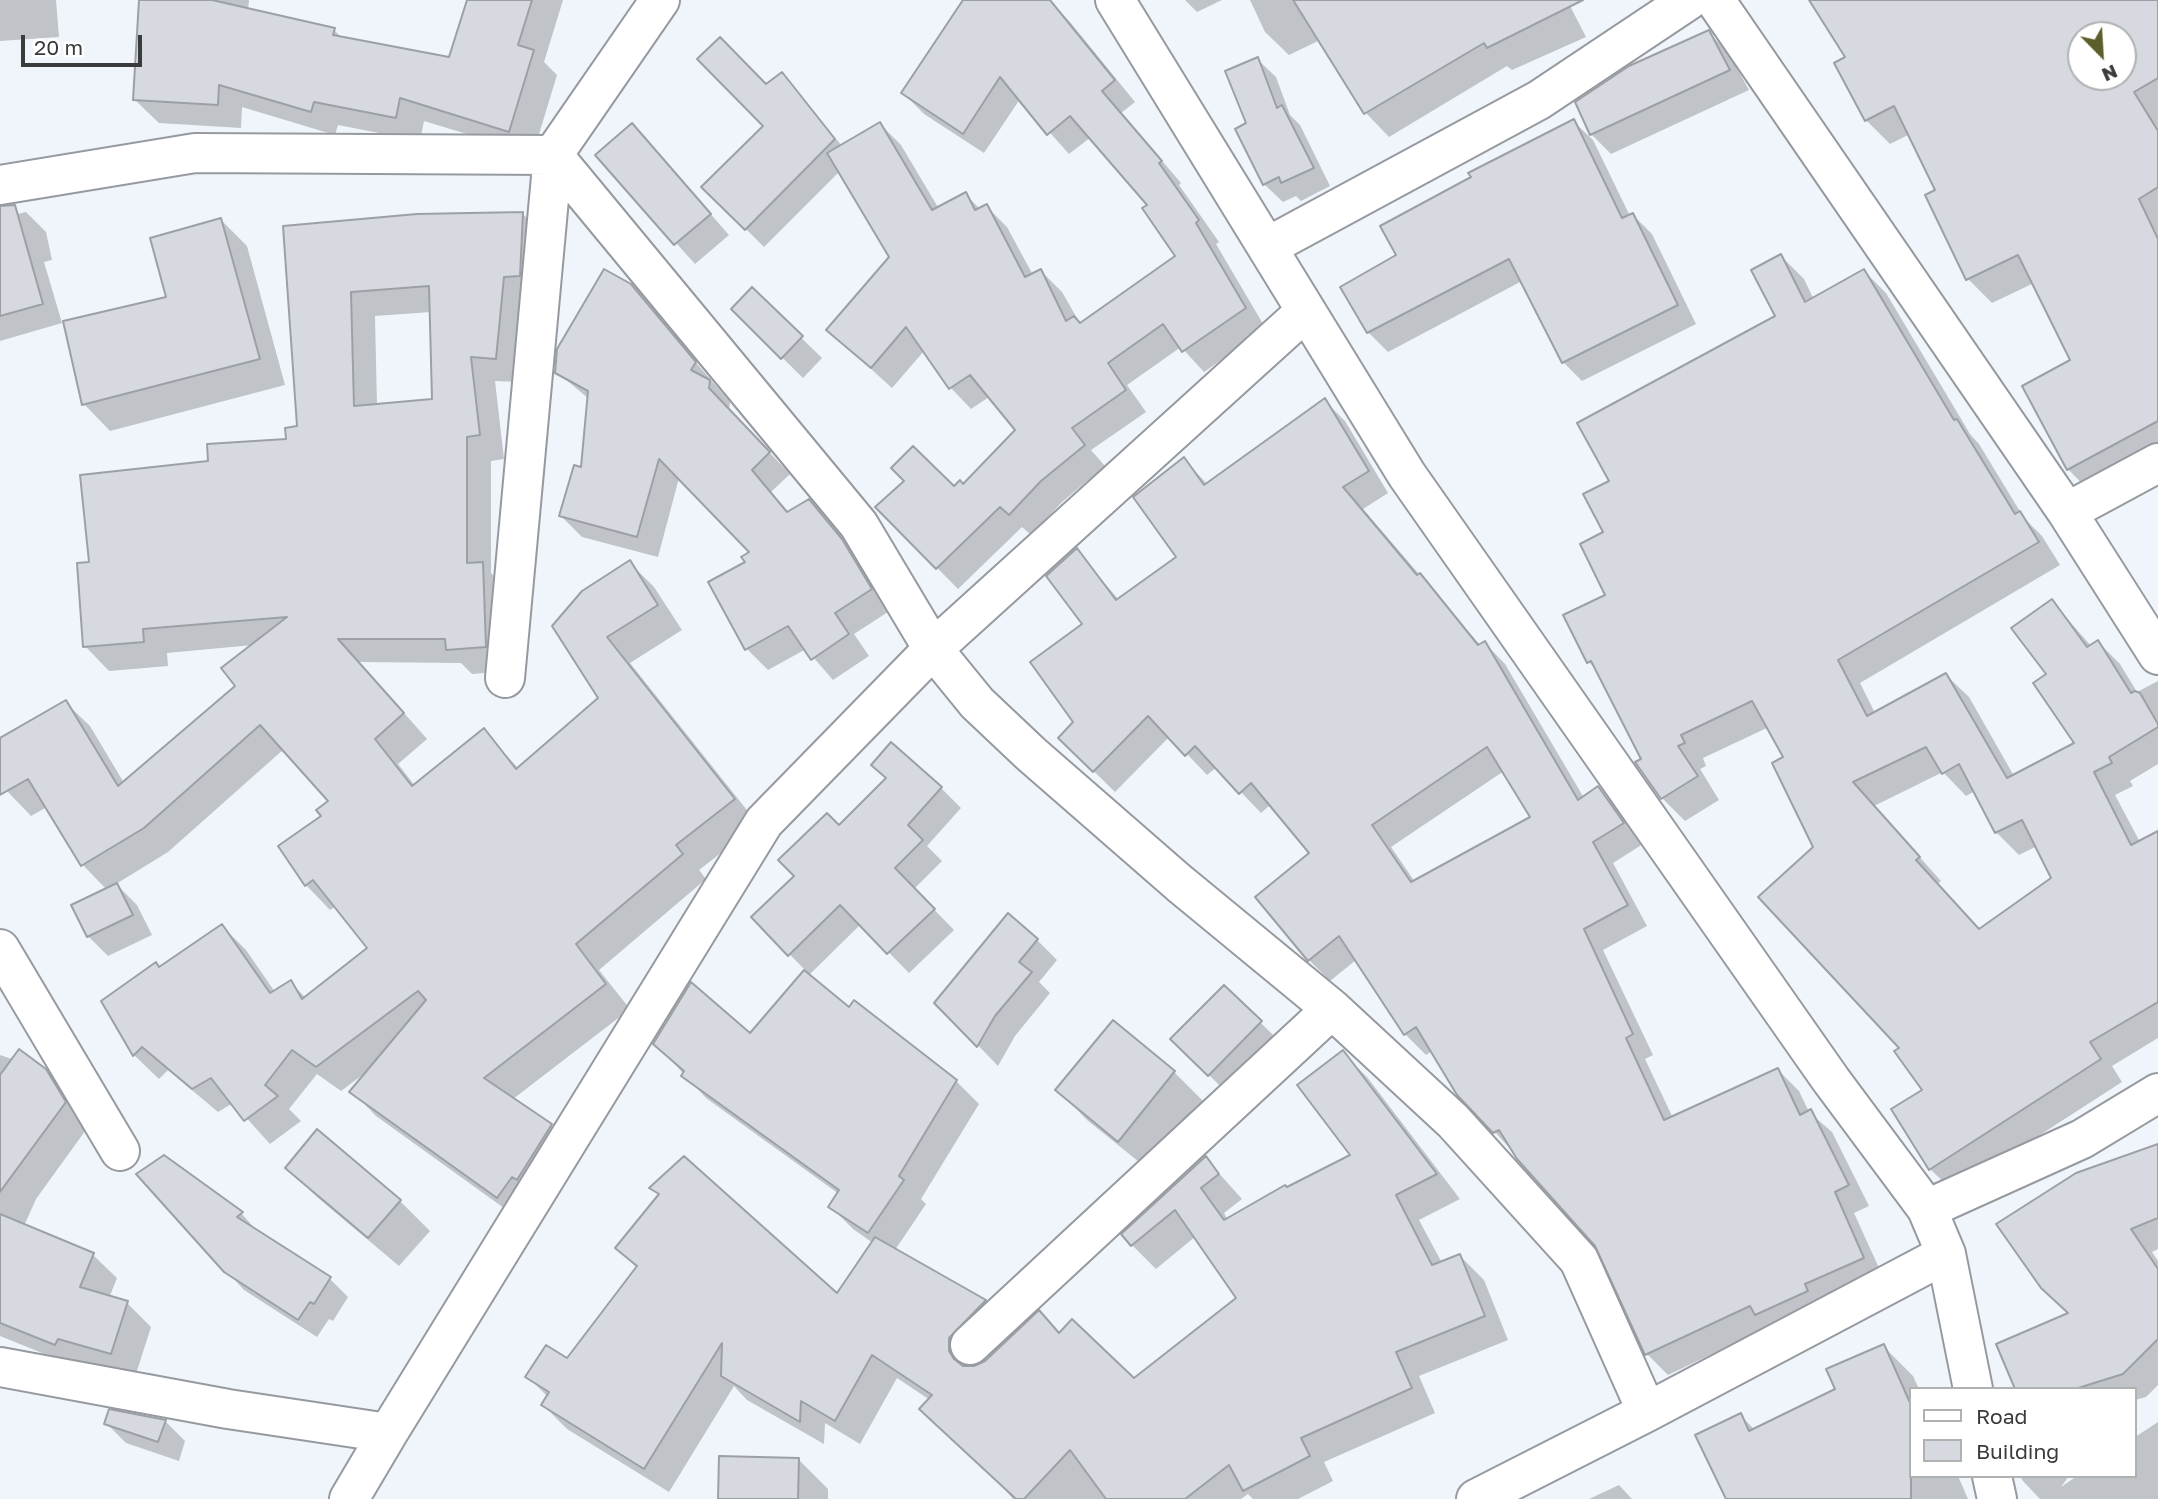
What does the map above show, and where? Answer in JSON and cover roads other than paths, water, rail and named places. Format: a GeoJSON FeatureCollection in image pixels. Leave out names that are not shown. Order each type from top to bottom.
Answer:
{"type":"FeatureCollection","features":[{"type":"Feature","properties":{"kind":"street"},"geometry":{"type":"LineString","coordinates":[[505,678],[553,155],[660,0]]}},
{"type":"Feature","properties":{"kind":"street"},"geometry":{"type":"LineString","coordinates":[[1115,0],[1407,475],[1831,1080],[1927,1209],[1947,1254],[1973,1387]]}},
{"type":"Feature","properties":{"kind":"street"},"geometry":{"type":"LineString","coordinates":[[1267,247],[1539,100],[1689,0]]}},
{"type":"Feature","properties":{"kind":"street"},"geometry":{"type":"LineString","coordinates":[[1715,0],[2067,512],[2158,655]]}},
{"type":"Feature","properties":{"kind":"street"},"geometry":{"type":"LineString","coordinates":[[0,185],[195,153],[553,155]]}},
{"type":"Feature","properties":{"kind":"street"},"geometry":{"type":"LineString","coordinates":[[553,155],[859,525],[933,649],[978,703],[1031,754],[1179,883],[1332,1009],[1454,1121],[1579,1260],[1647,1412]]}},
{"type":"Feature","properties":{"kind":"street"},"geometry":{"type":"LineString","coordinates":[[349,1499],[764,822],[933,649],[1306,311]]}},
{"type":"Feature","properties":{"kind":"street"},"geometry":{"type":"LineString","coordinates":[[2067,512],[2158,463]]}},
{"type":"Feature","properties":{"kind":"street"},"geometry":{"type":"LineString","coordinates":[[0,949],[120,1151]]}},
{"type":"Feature","properties":{"kind":"street"},"geometry":{"type":"LineString","coordinates":[[970,1345],[1332,1009]]}},
{"type":"Feature","properties":{"kind":"street"},"geometry":{"type":"LineString","coordinates":[[1927,1209],[2082,1139],[2158,1093]]}},
{"type":"Feature","properties":{"kind":"street"},"geometry":{"type":"LineString","coordinates":[[1476,1499],[1947,1254]]}},
{"type":"Feature","properties":{"kind":"street"},"geometry":{"type":"LineString","coordinates":[[0,1367],[228,1409],[388,1433]]}},
{"type":"Feature","properties":{"kind":"street"},"geometry":{"type":"LineString","coordinates":[[1992,1478],[1997,1499]]}}]}
